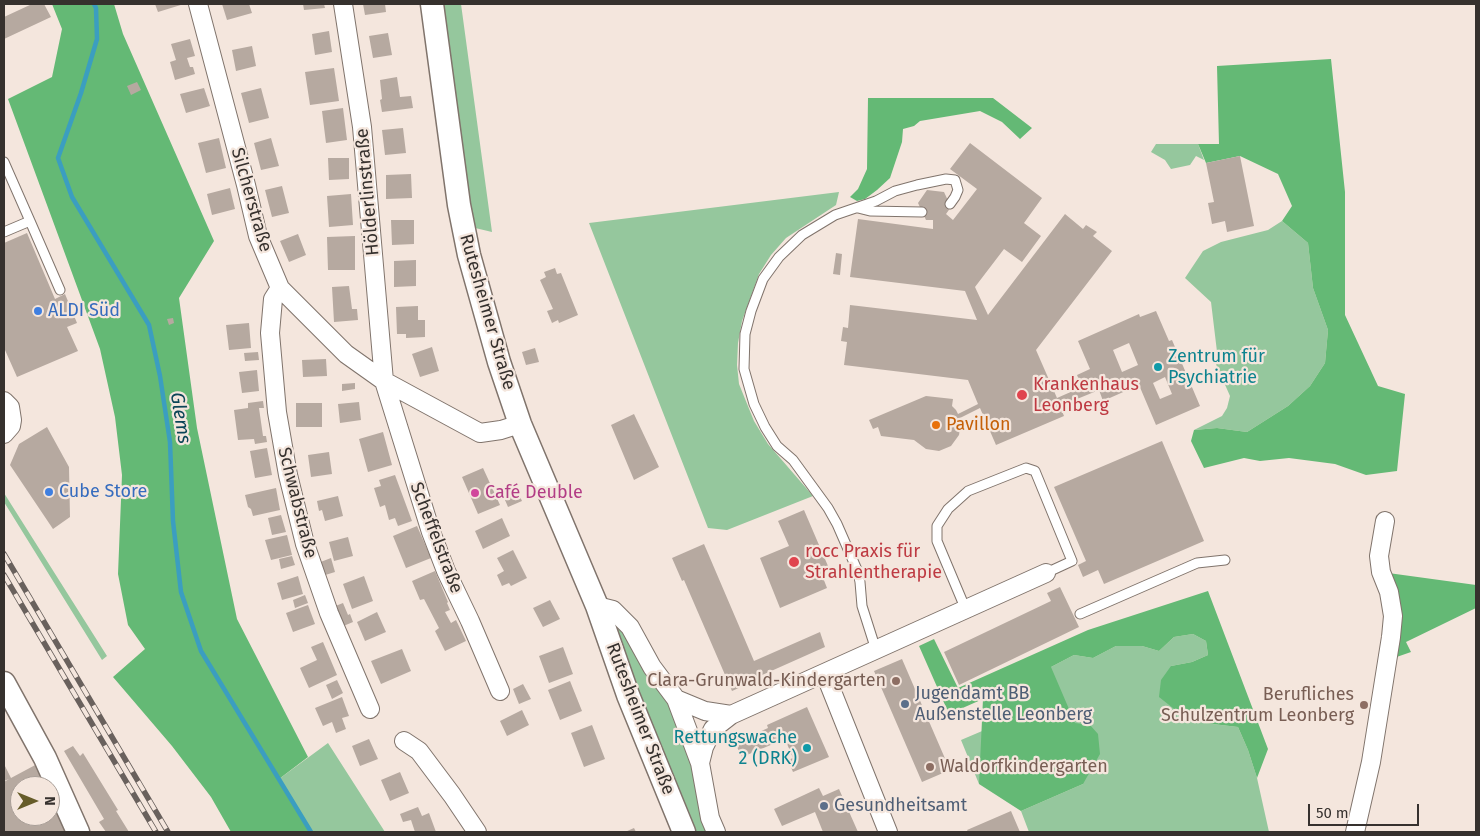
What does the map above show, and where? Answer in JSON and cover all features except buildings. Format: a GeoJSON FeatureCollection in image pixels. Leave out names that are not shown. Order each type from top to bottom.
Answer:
{"type":"FeatureCollection","features":[{"type":"Feature","properties":{"kind":"street","name":"Silcherstraße"},"geometry":{"type":"LineString","coordinates":[[198,4],[258,236],[280,288],[346,354],[384,380],[480,433],[520,424]]}},
{"type":"Feature","properties":{"kind":"street","name":"Hölderlinstraße"},"geometry":{"type":"LineString","coordinates":[[343,4],[362,127],[384,380]]}},
{"type":"Feature","properties":{"kind":"street","name":"Rutesheimer Straße"},"geometry":{"type":"LineString","coordinates":[[432,4],[459,205],[467,247],[498,362],[520,424],[597,606],[628,695],[684,832]]}},
{"type":"Feature","properties":{"kind":"street","name":"Schwabstraße"},"geometry":{"type":"LineString","coordinates":[[280,288],[273,299],[270,333],[277,412],[288,475],[305,544],[329,613],[370,709]]}},
{"type":"Feature","properties":{"kind":"street","name":"Scheffelstraße"},"geometry":{"type":"LineString","coordinates":[[384,380],[430,532],[500,691]]}},
{"type":"Feature","properties":{"kind":"street"},"geometry":{"type":"LineString","coordinates":[[4,401],[10,407],[12,420],[11,426],[4,434]]}},
{"type":"Feature","properties":{"kind":"street"},"geometry":{"type":"LineString","coordinates":[[1354,832],[1371,762],[1392,637],[1393,616],[1389,592],[1380,572],[1378,556],[1385,521]]}},
{"type":"Feature","properties":{"kind":"street","name":"Rutesheimer Straße"},"geometry":{"type":"LineString","coordinates":[[700,763],[704,747],[713,729],[731,715],[1046,573]]}},
{"type":"Feature","properties":{"kind":"street","name":"Rutesheimer Straße"},"geometry":{"type":"LineString","coordinates":[[597,606],[613,610],[630,627],[652,667],[676,699],[700,763],[710,818],[716,832]]}},
{"type":"Feature","properties":{"kind":"street"},"geometry":{"type":"LineString","coordinates":[[825,674],[888,832]]}},
{"type":"Feature","properties":{"kind":"street"},"geometry":{"type":"LineString","coordinates":[[5,681],[45,758],[61,801],[78,832]]}},
{"type":"Feature","properties":{"kind":"street","name":"Rutesheimer Straße"},"geometry":{"type":"LineString","coordinates":[[676,699],[705,712],[731,715]]}},
{"type":"Feature","properties":{"kind":"street"},"geometry":{"type":"LineString","coordinates":[[404,742],[419,751],[452,795],[476,832]]}},
{"type":"Feature","properties":{"kind":"lane"},"geometry":{"type":"LineString","coordinates":[[4,162],[60,290]]}},
{"type":"Feature","properties":{"kind":"lane"},"geometry":{"type":"LineString","coordinates":[[876,650],[862,606],[858,572],[846,543],[828,508],[793,460],[777,446],[765,427],[750,392],[743,359],[747,323],[757,294],[771,267],[785,249],[802,235],[835,215],[876,201],[895,191],[946,179],[955,180],[958,190],[950,204]]}},
{"type":"Feature","properties":{"kind":"lane"},"geometry":{"type":"LineString","coordinates":[[858,208],[870,211],[922,212]]}},
{"type":"Feature","properties":{"kind":"lane"},"geometry":{"type":"LineString","coordinates":[[4,232],[30,221]]}},
{"type":"Feature","properties":{"kind":"lane","name":"Rutesheimer Straße"},"geometry":{"type":"LineString","coordinates":[[966,610],[937,541],[937,526],[948,509],[968,491],[1026,468],[1035,471],[1072,561],[1046,573]]}},
{"type":"Feature","properties":{"kind":"lane"},"geometry":{"type":"LineString","coordinates":[[1080,614],[1197,563],[1225,560]]}},
{"type":"Feature","properties":{"kind":"green space"},"geometry":{"type":"Polygon","coordinates":[[[52,4],[114,4],[123,34],[214,241],[179,298],[197,428],[237,619],[308,757],[279,779],[311,832],[231,832],[211,797],[172,746],[113,677],[145,649],[128,625],[118,574],[122,475],[115,417],[100,349],[8,99],[52,77],[62,29],[52,4]]]}},
{"type":"Feature","properties":{"kind":"green space"},"geometry":{"type":"Polygon","coordinates":[[[441,4],[461,4],[492,232],[471,227],[441,4]]]}},
{"type":"Feature","properties":{"kind":"green space"},"geometry":{"type":"Polygon","coordinates":[[[1331,59],[1345,192],[1345,315],[1378,386],[1405,394],[1397,471],[1366,475],[1335,464],[1289,458],[1260,461],[1244,458],[1204,468],[1191,441],[1194,430],[1217,428],[1247,432],[1288,406],[1310,386],[1325,363],[1328,330],[1313,288],[1308,243],[1282,221],[1292,206],[1278,174],[1240,156],[1206,163],[1198,144],[1219,144],[1217,66],[1331,59]]]}},
{"type":"Feature","properties":{"kind":"green space"},"geometry":{"type":"Polygon","coordinates":[[[868,98],[993,98],[1032,128],[1020,139],[1002,122],[980,111],[920,121],[914,126],[903,129],[902,142],[890,178],[865,199],[857,201],[850,197],[858,189],[867,169],[868,98]]]}},
{"type":"Feature","properties":{"kind":"green space"},"geometry":{"type":"Polygon","coordinates":[[[1156,144],[1198,144],[1204,160],[1196,156],[1190,165],[1171,169],[1165,160],[1151,152],[1156,144]]]}},
{"type":"Feature","properties":{"kind":"green space"},"geometry":{"type":"Polygon","coordinates":[[[839,192],[836,205],[786,238],[771,255],[759,274],[742,321],[738,343],[737,365],[739,384],[754,421],[768,444],[813,496],[727,530],[708,528],[589,223],[839,192]]]}},
{"type":"Feature","properties":{"kind":"green space"},"geometry":{"type":"Polygon","coordinates":[[[1282,221],[1308,243],[1313,288],[1328,330],[1325,363],[1310,386],[1288,406],[1247,432],[1217,428],[1194,430],[1222,416],[1227,408],[1230,396],[1215,362],[1218,360],[1211,302],[1185,278],[1203,251],[1221,242],[1268,230],[1282,221]]]}},
{"type":"Feature","properties":{"kind":"green space"},"geometry":{"type":"Polygon","coordinates":[[[4,493],[107,656],[102,660],[4,502],[4,493]]]}},
{"type":"Feature","properties":{"kind":"green space"},"geometry":{"type":"Polygon","coordinates":[[[1381,572],[1476,585],[1476,608],[1406,642],[1411,652],[1388,660],[1381,572]]]}},
{"type":"Feature","properties":{"kind":"green space"},"geometry":{"type":"Polygon","coordinates":[[[1208,591],[1268,749],[1257,778],[1238,727],[1204,723],[1178,712],[1159,697],[1161,680],[1171,666],[1192,662],[1208,655],[1206,641],[1193,634],[1174,637],[1159,651],[1142,646],[1116,646],[1093,658],[1074,655],[1051,667],[1075,723],[1090,725],[1098,734],[1100,754],[1083,784],[1021,811],[979,784],[983,699],[949,714],[919,646],[934,639],[958,688],[1088,630],[1208,591]]]}},
{"type":"Feature","properties":{"kind":"green space"},"geometry":{"type":"Polygon","coordinates":[[[613,610],[661,682],[716,832],[684,832],[628,695],[613,610]]]}},
{"type":"Feature","properties":{"kind":"green space"},"geometry":{"type":"Polygon","coordinates":[[[1193,634],[1206,641],[1208,655],[1192,662],[1171,666],[1178,712],[1204,723],[1238,727],[1257,778],[1269,832],[1029,832],[1021,811],[1083,784],[1075,723],[979,784],[961,740],[1008,720],[1051,667],[1074,655],[1093,658],[1116,646],[1142,646],[1159,651],[1174,637],[1193,634]]]}},
{"type":"Feature","properties":{"kind":"green space"},"geometry":{"type":"Polygon","coordinates":[[[328,743],[385,832],[311,832],[279,779],[328,743]]]}},
{"type":"Feature","properties":{"kind":"waterway","name":"Glems"},"geometry":{"type":"LineString","coordinates":[[94,4],[96,8],[97,39],[81,93],[58,158],[72,197],[149,325],[160,376],[170,442],[173,521],[181,592],[201,651],[311,832]]}},
{"type":"Feature","properties":{"kind":"railway"},"geometry":{"type":"LineString","coordinates":[[4,554],[168,832]]}},
{"type":"Feature","properties":{"kind":"railway"},"geometry":{"type":"LineString","coordinates":[[4,575],[156,832]]}},
{"type":"Feature","properties":{"kind":"place","name":"ALDI Süd"},"geometry":{"type":"Point","coordinates":[38,311]}},
{"type":"Feature","properties":{"kind":"place","name":"Zentrum für Psychiatrie"},"geometry":{"type":"Point","coordinates":[1158,367]}},
{"type":"Feature","properties":{"kind":"place","name":"Krankenhaus Leonberg"},"geometry":{"type":"Point","coordinates":[1022,395]}},
{"type":"Feature","properties":{"kind":"place","name":"Pavillon"},"geometry":{"type":"Point","coordinates":[936,425]}},
{"type":"Feature","properties":{"kind":"place","name":"Cube Store"},"geometry":{"type":"Point","coordinates":[49,492]}},
{"type":"Feature","properties":{"kind":"place","name":"Café Deuble"},"geometry":{"type":"Point","coordinates":[475,493]}},
{"type":"Feature","properties":{"kind":"place","name":"rocc Praxis für Strahlentherapie"},"geometry":{"type":"Point","coordinates":[794,562]}},
{"type":"Feature","properties":{"kind":"place","name":"Clara-Grunwald-Kindergarten"},"geometry":{"type":"Point","coordinates":[896,681]}},
{"type":"Feature","properties":{"kind":"place","name":"Jugendamt BB Außenstelle Leonberg"},"geometry":{"type":"Point","coordinates":[905,704]}},
{"type":"Feature","properties":{"kind":"place","name":"Berufliches Schulzentrum Leonberg"},"geometry":{"type":"Point","coordinates":[1364,705]}},
{"type":"Feature","properties":{"kind":"place","name":"Rettungswache 2 (DRK)"},"geometry":{"type":"Point","coordinates":[807,748]}},
{"type":"Feature","properties":{"kind":"place","name":"Waldorfkindergarten"},"geometry":{"type":"Point","coordinates":[930,767]}},
{"type":"Feature","properties":{"kind":"place","name":"Gesundheitsamt"},"geometry":{"type":"Point","coordinates":[824,806]}}]}
